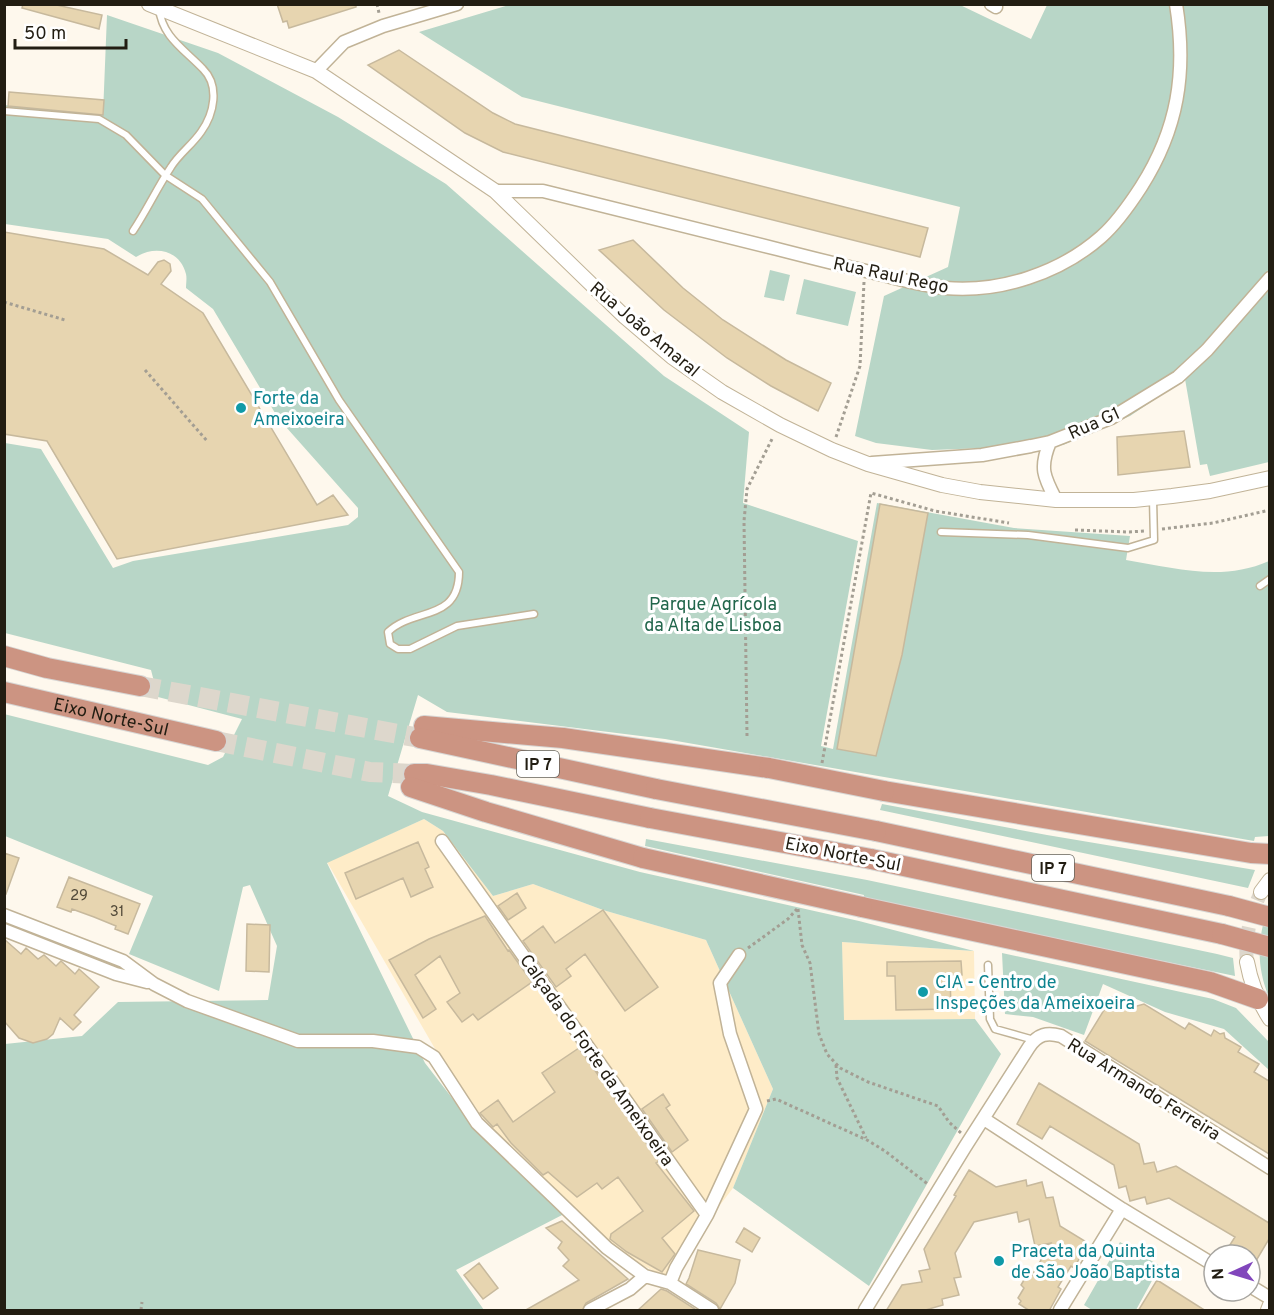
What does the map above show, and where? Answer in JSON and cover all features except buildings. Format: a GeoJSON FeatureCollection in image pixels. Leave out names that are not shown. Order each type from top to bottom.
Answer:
{"type":"FeatureCollection","features":[{"type":"Feature","properties":{"kind":"highway","name":"Eixo Norte-Sul"},"geometry":{"type":"LineString","coordinates":[[4,656],[47,668],[140,686]]}},
{"type":"Feature","properties":{"kind":"highway","name":"Eixo Norte-Sul"},"geometry":{"type":"LineString","coordinates":[[4,692],[216,741]]}},
{"type":"Feature","properties":{"kind":"highway","name":"Eixo Norte-Sul"},"geometry":{"type":"LineString","coordinates":[[1269,854],[1251,853],[884,792],[769,768],[563,738],[422,732],[656,789],[876,831],[1229,906],[1269,917]]}},
{"type":"Feature","properties":{"kind":"highway","name":"Eixo Norte-Sul"},"geometry":{"type":"LineString","coordinates":[[1258,999],[1210,982],[643,858],[486,812],[412,780],[427,774],[491,785],[650,818],[871,859],[1269,946]]}},
{"type":"Feature","properties":{"kind":"street"},"geometry":{"type":"LineString","coordinates":[[315,71],[344,42],[383,26],[457,4]]}},
{"type":"Feature","properties":{"kind":"street","name":"Rua Raul Rego"},"geometry":{"type":"LineString","coordinates":[[495,191],[543,191],[864,271],[946,288],[1012,283],[1042,273],[1072,257],[1101,237],[1129,206],[1150,172],[1166,140],[1177,101],[1182,69],[1181,35],[1176,4]]}},
{"type":"Feature","properties":{"kind":"street","name":"Rua João Amaral"},"geometry":{"type":"LineString","coordinates":[[154,6],[315,71],[495,191],[625,317],[672,357],[722,392],[780,425],[832,450],[905,475],[961,488],[1056,500],[1095,501],[1153,498],[1210,491],[1269,478]]}},
{"type":"Feature","properties":{"kind":"street","name":"Rua G1"},"geometry":{"type":"LineString","coordinates":[[868,464],[981,455],[1050,442],[1111,418],[1178,377],[1207,350],[1269,278]]}},
{"type":"Feature","properties":{"kind":"street"},"geometry":{"type":"LineString","coordinates":[[1050,442],[1043,466],[1045,478],[1056,500]]}},
{"type":"Feature","properties":{"kind":"street","name":"Calçada do Forte da Ameixoeira"},"geometry":{"type":"LineString","coordinates":[[442,841],[707,1215]]}},
{"type":"Feature","properties":{"kind":"street"},"geometry":{"type":"LineString","coordinates":[[4,915],[123,961],[154,984],[187,1001],[298,1041],[373,1041],[418,1047],[434,1056],[477,1123],[607,1248],[645,1276],[670,1283],[712,1311]]}},
{"type":"Feature","properties":{"kind":"street"},"geometry":{"type":"LineString","coordinates":[[4,930],[116,974],[154,984]]}},
{"type":"Feature","properties":{"kind":"street"},"geometry":{"type":"LineString","coordinates":[[670,1283],[676,1268],[707,1215],[756,1109],[730,1034],[720,983],[739,955]]}},
{"type":"Feature","properties":{"kind":"street"},"geometry":{"type":"LineString","coordinates":[[1248,962],[1250,978],[1269,1019]]}},
{"type":"Feature","properties":{"kind":"street","name":"Rua Armando Ferreira"},"geometry":{"type":"LineString","coordinates":[[1034,1040],[1050,1033],[1061,1036],[1269,1168]]}},
{"type":"Feature","properties":{"kind":"street"},"geometry":{"type":"LineString","coordinates":[[865,1311],[969,1140],[1034,1040]]}},
{"type":"Feature","properties":{"kind":"street"},"geometry":{"type":"LineString","coordinates":[[984,1119],[1122,1209],[1202,1258]]}},
{"type":"Feature","properties":{"kind":"street"},"geometry":{"type":"LineString","coordinates":[[1060,1311],[1122,1209]]}},
{"type":"Feature","properties":{"kind":"street"},"geometry":{"type":"LineString","coordinates":[[590,1311],[630,1289],[645,1276]]}},
{"type":"Feature","properties":{"kind":"street"},"geometry":{"type":"LineString","coordinates":[[1268,1311],[1269,1305]]}},
{"type":"Feature","properties":{"kind":"lane"},"geometry":{"type":"LineString","coordinates":[[133,231],[165,175],[202,131],[212,108],[214,92],[210,76],[166,33],[154,6]]}},
{"type":"Feature","properties":{"kind":"lane"},"geometry":{"type":"LineString","coordinates":[[4,111],[99,118],[126,135],[165,175],[202,199],[270,282],[339,400],[459,572],[459,586],[451,601],[432,613],[398,623],[388,632],[390,644],[398,649],[410,649],[457,626],[534,614]]}},
{"type":"Feature","properties":{"kind":"lane"},"geometry":{"type":"LineString","coordinates":[[941,532],[1028,535],[1128,548],[1154,540],[1153,498]]}},
{"type":"Feature","properties":{"kind":"lane"},"geometry":{"type":"LineString","coordinates":[[1260,586],[1269,579]]}},
{"type":"Feature","properties":{"kind":"lane"},"geometry":{"type":"LineString","coordinates":[[988,965],[990,1019],[995,1029],[1034,1040]]}},
{"type":"Feature","properties":{"kind":"path"},"geometry":{"type":"LineString","coordinates":[[832,450],[860,366],[864,271]]}},
{"type":"Feature","properties":{"kind":"path"},"geometry":{"type":"LineString","coordinates":[[4,302],[64,320]]}},
{"type":"Feature","properties":{"kind":"path"},"geometry":{"type":"LineString","coordinates":[[145,370],[208,442]]}},
{"type":"Feature","properties":{"kind":"path"},"geometry":{"type":"LineString","coordinates":[[747,736],[744,521],[747,489],[780,425]]}},
{"type":"Feature","properties":{"kind":"path"},"geometry":{"type":"LineString","coordinates":[[822,766],[871,493],[935,511],[1018,524]]}},
{"type":"Feature","properties":{"kind":"path"},"geometry":{"type":"LineString","coordinates":[[1074,530],[1153,531],[1213,523],[1269,510]]}},
{"type":"Feature","properties":{"kind":"path"},"geometry":{"type":"LineString","coordinates":[[739,955],[788,919],[798,908],[802,945],[810,963],[819,1034],[827,1054],[840,1068],[868,1082],[938,1106],[949,1122],[969,1140]]}},
{"type":"Feature","properties":{"kind":"path"},"geometry":{"type":"LineString","coordinates":[[836,1064],[837,1078],[867,1140]]}},
{"type":"Feature","properties":{"kind":"path"},"geometry":{"type":"LineString","coordinates":[[756,1109],[769,1100],[776,1099],[867,1140],[938,1191]]}},
{"type":"Feature","properties":{"kind":"path"},"geometry":{"type":"LineString","coordinates":[[141,1311],[142,1302]]}},
{"type":"Feature","properties":{"kind":"shaded area"},"geometry":{"type":"Polygon","coordinates":[[[424,819],[443,831],[493,896],[533,884],[603,910],[706,940],[773,1089],[733,1188],[665,1277],[621,1254],[494,1134],[434,1047],[327,862],[424,819]]]}},
{"type":"Feature","properties":{"kind":"shaded area"},"geometry":{"type":"Polygon","coordinates":[[[842,942],[974,951],[975,1019],[843,1020],[842,942]]]}},
{"type":"Feature","properties":{"kind":"green space"},"geometry":{"type":"Polygon","coordinates":[[[958,4],[1031,39],[1047,5],[1269,5],[1269,462],[1210,476],[1207,464],[1200,465],[1185,379],[1130,416],[1063,445],[932,450],[876,443],[855,436],[884,296],[948,267],[960,207],[522,97],[419,32],[509,5],[958,4]]]}},
{"type":"Feature","properties":{"kind":"green space","name":"Parque Agrícola da Alta de Lisboa"},"geometry":{"type":"Polygon","coordinates":[[[107,15],[218,53],[338,117],[446,184],[664,376],[749,432],[743,503],[858,541],[821,746],[833,749],[877,503],[1014,528],[1130,536],[1126,560],[1180,569],[1234,571],[1269,561],[1269,836],[1255,837],[1254,841],[665,739],[447,712],[418,695],[388,796],[422,812],[640,872],[859,921],[974,951],[842,942],[844,1020],[975,1019],[1001,1054],[869,1286],[733,1188],[773,1089],[706,940],[603,910],[533,884],[493,896],[443,831],[424,819],[327,863],[425,1063],[476,1129],[564,1214],[456,1270],[484,1310],[5,1310],[5,1044],[82,1036],[118,1002],[268,1000],[277,946],[250,885],[243,887],[219,991],[129,954],[153,896],[5,836],[4,714],[208,765],[223,757],[242,719],[158,697],[151,670],[5,633],[5,443],[41,449],[113,568],[133,561],[348,525],[358,517],[358,508],[278,418],[213,309],[186,288],[186,274],[183,266],[173,255],[151,251],[136,257],[108,239],[5,224],[5,105],[103,114],[107,15]]]}},
{"type":"Feature","properties":{"kind":"green space"},"geometry":{"type":"Polygon","coordinates":[[[770,270],[790,275],[784,301],[764,297],[770,270]]]}},
{"type":"Feature","properties":{"kind":"green space"},"geometry":{"type":"Polygon","coordinates":[[[804,279],[856,292],[848,326],[796,314],[804,279]]]}},
{"type":"Feature","properties":{"kind":"green space"},"geometry":{"type":"Polygon","coordinates":[[[882,804],[1255,870],[1248,888],[880,810],[882,804]]]}},
{"type":"Feature","properties":{"kind":"green space"},"geometry":{"type":"Polygon","coordinates":[[[646,839],[867,880],[1217,954],[1233,958],[1235,976],[863,899],[864,895],[645,846],[646,839]]]}},
{"type":"Feature","properties":{"kind":"green space"},"geometry":{"type":"Polygon","coordinates":[[[1269,906],[1269,997],[1260,963],[1260,940],[1269,906]]]}},
{"type":"Feature","properties":{"kind":"green space"},"geometry":{"type":"Polygon","coordinates":[[[1002,953],[1213,999],[1236,1008],[1269,1042],[1269,1070],[1224,1029],[1165,1012],[1103,984],[1084,1035],[1033,1017],[1005,1014],[1002,953]]]}},
{"type":"Feature","properties":{"kind":"green space"},"geometry":{"type":"Polygon","coordinates":[[[1120,1242],[1160,1266],[1136,1310],[1092,1310],[1084,1305],[1120,1242]]]}},
{"type":"Feature","properties":{"kind":"tunnel"},"geometry":{"type":"LineString","coordinates":[[140,686],[420,738]]}},
{"type":"Feature","properties":{"kind":"tunnel"},"geometry":{"type":"LineString","coordinates":[[216,741],[370,772],[414,774]]}},
{"type":"Feature","properties":{"kind":"tunnel"},"geometry":{"type":"LineString","coordinates":[[1247,962],[1249,926],[1261,892]]}},
{"type":"Feature","properties":{"kind":"place","name":"Forte da Ameixoeira"},"geometry":{"type":"Point","coordinates":[241,408]}},
{"type":"Feature","properties":{"kind":"place","name":"CIA - Centro de Inspeções da Ameixoeira"},"geometry":{"type":"Point","coordinates":[923,992]}},
{"type":"Feature","properties":{"kind":"place","name":"Praceta da Quinta de São João Baptista"},"geometry":{"type":"Point","coordinates":[999,1261]}}]}
